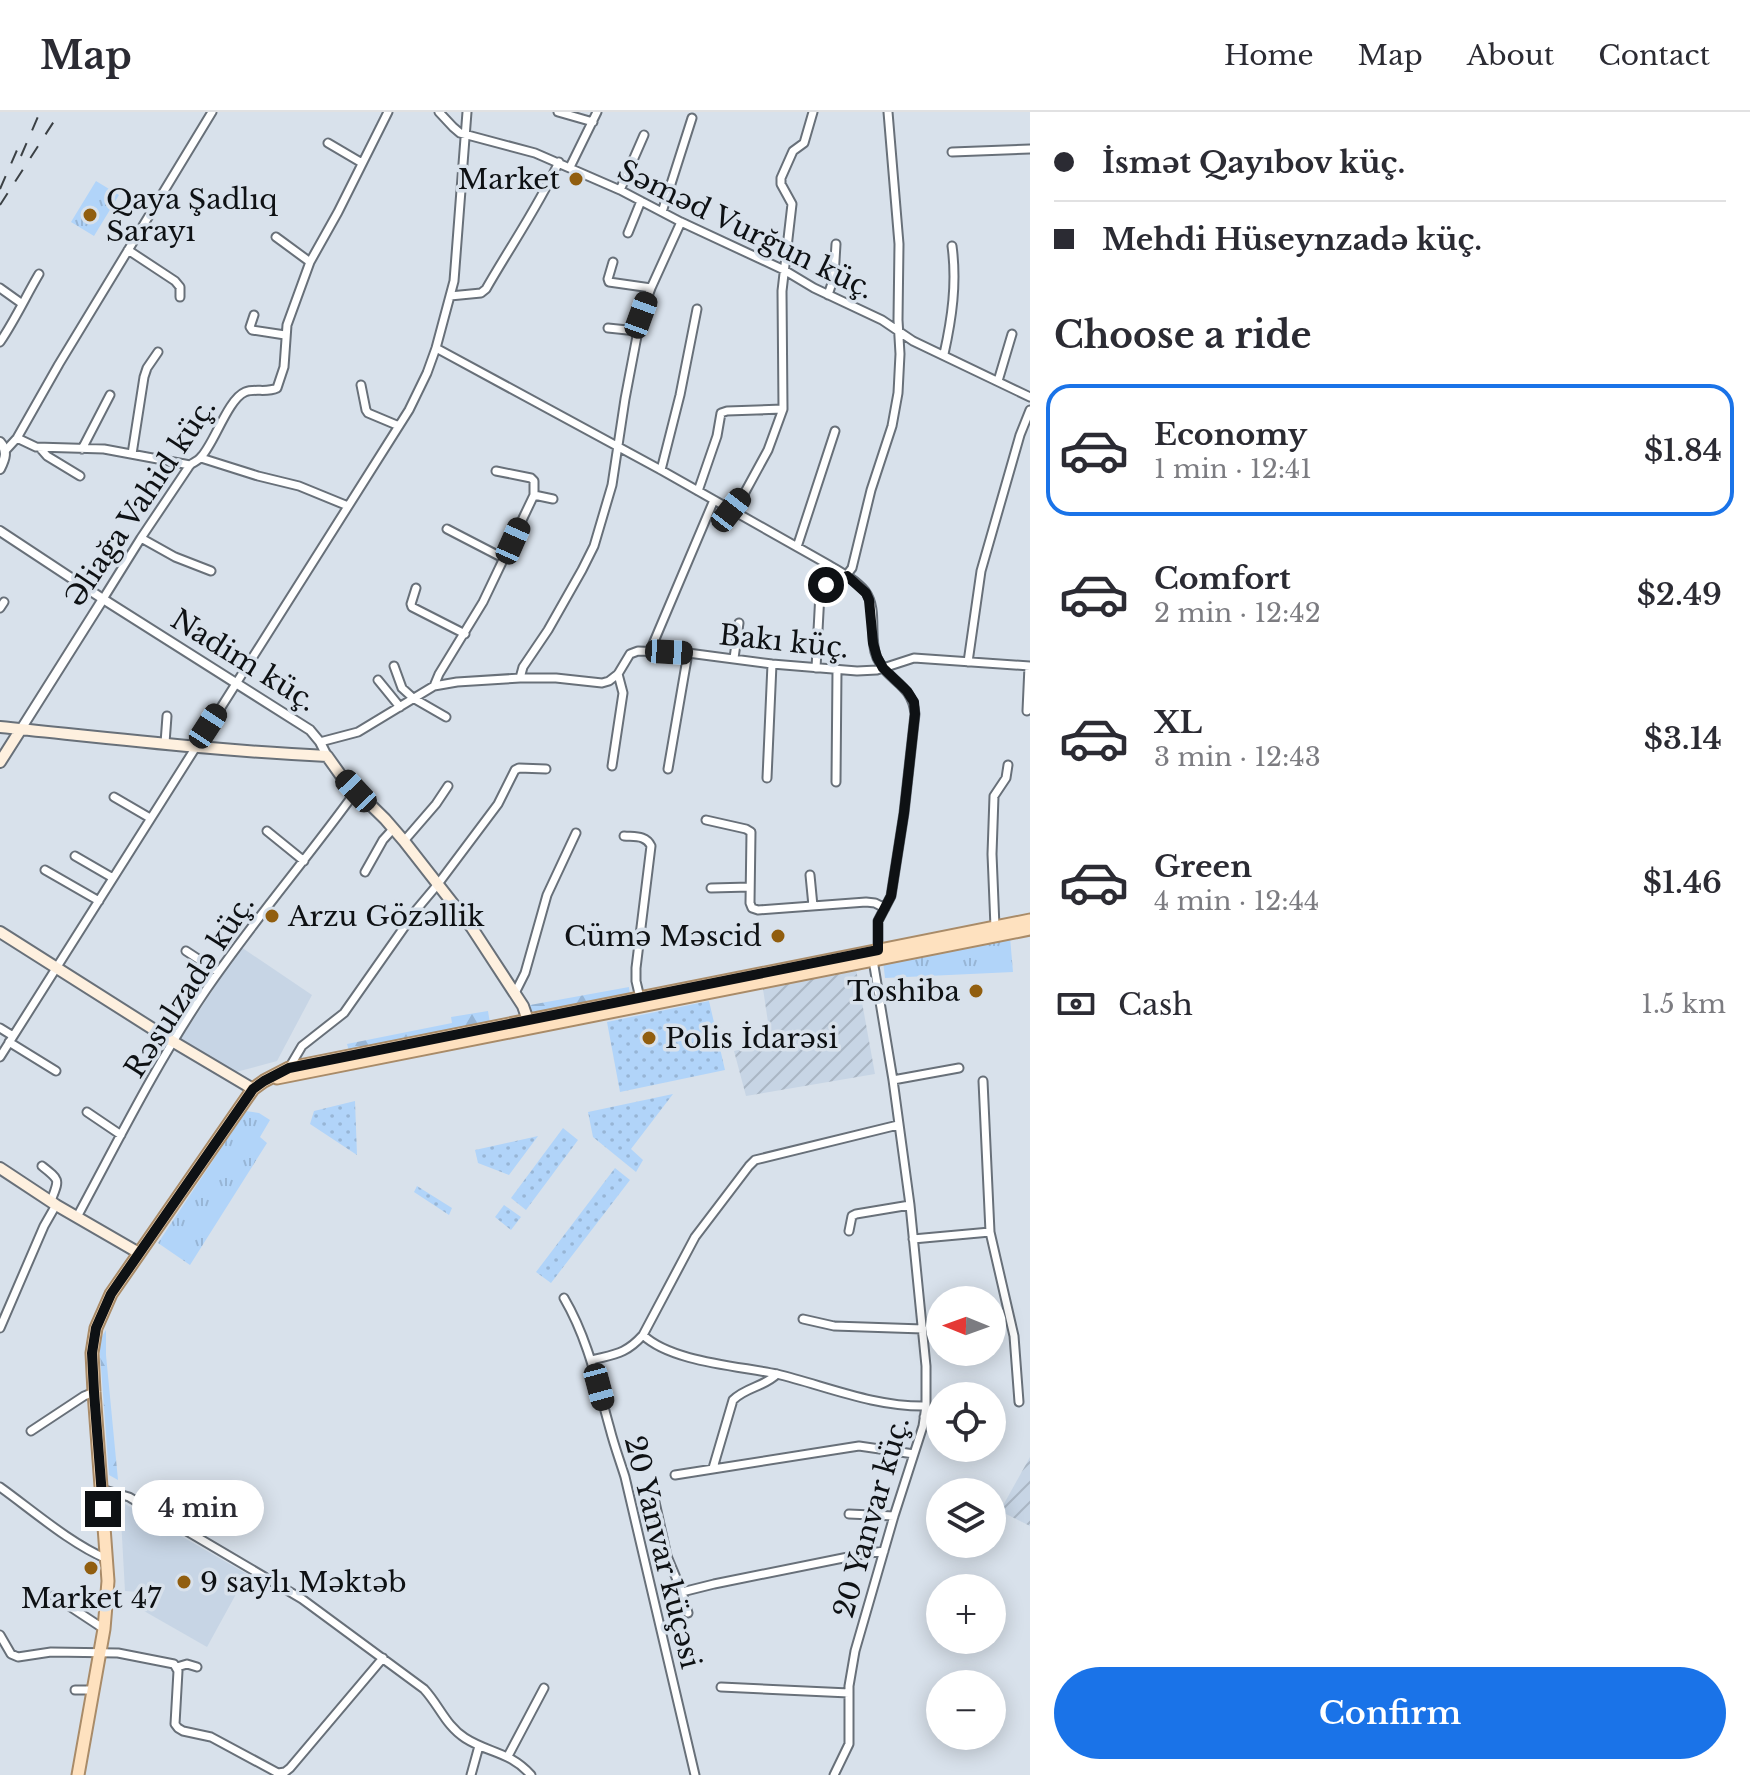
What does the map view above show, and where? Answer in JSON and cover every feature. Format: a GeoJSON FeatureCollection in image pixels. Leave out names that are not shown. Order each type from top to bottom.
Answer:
{"type":"FeatureCollection","features":[{"type":"Feature","properties":{"kind":"main road"},"geometry":{"type":"LineString","coordinates":[[0,727],[195,747],[327,756]]}},
{"type":"Feature","properties":{"kind":"main road","name":"Əliağa Vahid küç."},"geometry":{"type":"LineString","coordinates":[[0,762],[21,729]]}},
{"type":"Feature","properties":{"kind":"main road","name":"Nadim küç."},"geometry":{"type":"LineString","coordinates":[[327,756],[404,841],[472,928],[515,993],[529,1024]]}},
{"type":"Feature","properties":{"kind":"main road"},"geometry":{"type":"LineString","coordinates":[[269,1079],[876,955],[1030,920]]}},
{"type":"Feature","properties":{"kind":"main road"},"geometry":{"type":"LineString","coordinates":[[78,1775],[104,1629],[108,1581],[92,1353],[96,1328],[111,1294],[253,1089],[289,1068],[529,1024],[640,998],[1030,929]]}},
{"type":"Feature","properties":{"kind":"main road"},"geometry":{"type":"LineString","coordinates":[[0,932],[253,1089]]}},
{"type":"Feature","properties":{"kind":"main road"},"geometry":{"type":"LineString","coordinates":[[0,1168],[139,1253]]}},
{"type":"Feature","properties":{"kind":"street"},"geometry":{"type":"LineString","coordinates":[[0,469],[5,451],[17,438],[212,112]]}},
{"type":"Feature","properties":{"kind":"street","name":"Əliağa Vahid küç."},"geometry":{"type":"LineString","coordinates":[[21,729],[141,538],[190,465],[201,458],[241,394],[277,388],[284,367],[287,325],[310,262],[388,112]]}},
{"type":"Feature","properties":{"kind":"street","name":"Səməd Vurğun küç."},"geometry":{"type":"LineString","coordinates":[[439,112],[466,135],[559,162],[620,190],[882,320],[913,341],[1030,397]]}},
{"type":"Feature","properties":{"kind":"street"},"geometry":{"type":"LineString","coordinates":[[0,1057],[419,391],[436,348],[457,257],[467,112]]}},
{"type":"Feature","properties":{"kind":"street"},"geometry":{"type":"LineString","coordinates":[[558,112],[593,122]]}},
{"type":"Feature","properties":{"kind":"street"},"geometry":{"type":"LineString","coordinates":[[570,167],[597,112]]}},
{"type":"Feature","properties":{"kind":"street"},"geometry":{"type":"LineString","coordinates":[[731,510],[744,494],[768,450],[783,409],[782,313],[792,204],[781,178],[793,151],[804,143],[813,112]]}},
{"type":"Feature","properties":{"kind":"street"},"geometry":{"type":"LineString","coordinates":[[816,668],[820,593],[826,585],[847,576],[852,568],[871,490],[897,409],[899,244],[888,112]]}},
{"type":"Feature","properties":{"kind":"street"},"geometry":{"type":"LineString","coordinates":[[662,212],[692,118]]}},
{"type":"Feature","properties":{"kind":"street"},"geometry":{"type":"LineString","coordinates":[[620,190],[644,135]]}},
{"type":"Feature","properties":{"kind":"street"},"geometry":{"type":"LineString","coordinates":[[328,143],[362,163]]}},
{"type":"Feature","properties":{"kind":"street"},"geometry":{"type":"LineString","coordinates":[[952,152],[1030,149]]}},
{"type":"Feature","properties":{"kind":"street"},"geometry":{"type":"LineString","coordinates":[[450,296],[481,293],[486,289],[545,192],[559,162]]}},
{"type":"Feature","properties":{"kind":"street"},"geometry":{"type":"LineString","coordinates":[[628,233],[641,201]]}},
{"type":"Feature","properties":{"kind":"street"},"geometry":{"type":"LineString","coordinates":[[520,678],[523,667],[548,630],[594,546],[612,485],[637,331],[651,288],[681,222]]}},
{"type":"Feature","properties":{"kind":"street"},"geometry":{"type":"LineString","coordinates":[[276,237],[310,262]]}},
{"type":"Feature","properties":{"kind":"street"},"geometry":{"type":"LineString","coordinates":[[828,295],[834,277],[836,244]]}},
{"type":"Feature","properties":{"kind":"street"},"geometry":{"type":"LineString","coordinates":[[944,354],[954,294],[952,246]]}},
{"type":"Feature","properties":{"kind":"street"},"geometry":{"type":"LineString","coordinates":[[128,250],[175,281],[180,287],[180,297]]}},
{"type":"Feature","properties":{"kind":"street"},"geometry":{"type":"LineString","coordinates":[[613,262],[609,282],[651,288]]}},
{"type":"Feature","properties":{"kind":"street"},"geometry":{"type":"LineString","coordinates":[[0,342],[39,274]]}},
{"type":"Feature","properties":{"kind":"street"},"geometry":{"type":"LineString","coordinates":[[0,288],[21,303]]}},
{"type":"Feature","properties":{"kind":"street"},"geometry":{"type":"LineString","coordinates":[[661,470],[697,309]]}},
{"type":"Feature","properties":{"kind":"street"},"geometry":{"type":"LineString","coordinates":[[254,315],[252,330],[285,335]]}},
{"type":"Feature","properties":{"kind":"street"},"geometry":{"type":"LineString","coordinates":[[608,328],[637,331]]}},
{"type":"Feature","properties":{"kind":"street"},"geometry":{"type":"LineString","coordinates":[[998,381],[1012,334]]}},
{"type":"Feature","properties":{"kind":"street"},"geometry":{"type":"LineString","coordinates":[[436,348],[661,470],[847,576],[866,593],[869,600],[873,643],[883,668]]}},
{"type":"Feature","properties":{"kind":"street"},"geometry":{"type":"LineString","coordinates":[[132,454],[144,377],[158,352]]}},
{"type":"Feature","properties":{"kind":"street"},"geometry":{"type":"LineString","coordinates":[[361,385],[368,413],[399,426]]}},
{"type":"Feature","properties":{"kind":"street"},"geometry":{"type":"LineString","coordinates":[[82,449],[110,395]]}},
{"type":"Feature","properties":{"kind":"street"},"geometry":{"type":"LineString","coordinates":[[698,491],[717,436],[721,413],[783,409]]}},
{"type":"Feature","properties":{"kind":"street"},"geometry":{"type":"LineString","coordinates":[[968,662],[981,571],[1030,410]]}},
{"type":"Feature","properties":{"kind":"street"},"geometry":{"type":"LineString","coordinates":[[797,547],[835,431]]}},
{"type":"Feature","properties":{"kind":"street"},"geometry":{"type":"LineString","coordinates":[[17,438],[40,448],[104,449],[190,465]]}},
{"type":"Feature","properties":{"kind":"street"},"geometry":{"type":"LineString","coordinates":[[0,442],[5,451]]}},
{"type":"Feature","properties":{"kind":"street"},"geometry":{"type":"LineString","coordinates":[[40,448],[47,456],[80,476]]}},
{"type":"Feature","properties":{"kind":"street"},"geometry":{"type":"LineString","coordinates":[[201,458],[299,486],[348,506]]}},
{"type":"Feature","properties":{"kind":"street"},"geometry":{"type":"LineString","coordinates":[[434,686],[483,602],[534,495],[534,481],[531,478],[496,471]]}},
{"type":"Feature","properties":{"kind":"street"},"geometry":{"type":"LineString","coordinates":[[534,495],[553,499]]}},
{"type":"Feature","properties":{"kind":"street"},"geometry":{"type":"LineString","coordinates":[[320,742],[358,732],[434,686],[520,678],[609,681],[618,674],[630,654],[650,651],[714,500]]}},
{"type":"Feature","properties":{"kind":"street"},"geometry":{"type":"LineString","coordinates":[[447,529],[505,559]]}},
{"type":"Feature","properties":{"kind":"street","name":"Nadim küç."},"geometry":{"type":"LineString","coordinates":[[0,531],[310,730],[327,756]]}},
{"type":"Feature","properties":{"kind":"street"},"geometry":{"type":"LineString","coordinates":[[141,538],[175,557],[211,571]]}},
{"type":"Feature","properties":{"kind":"street"},"geometry":{"type":"LineString","coordinates":[[416,588],[412,607],[465,634]]}},
{"type":"Feature","properties":{"kind":"street"},"geometry":{"type":"LineString","coordinates":[[734,658],[739,623]]}},
{"type":"Feature","properties":{"kind":"street","name":"Bakı küç."},"geometry":{"type":"LineString","coordinates":[[650,651],[837,670],[866,671],[914,658],[1030,666]]}},
{"type":"Feature","properties":{"kind":"street"},"geometry":{"type":"LineString","coordinates":[[668,769],[688,653]]}},
{"type":"Feature","properties":{"kind":"street"},"geometry":{"type":"LineString","coordinates":[[767,778],[772,664]]}},
{"type":"Feature","properties":{"kind":"street"},"geometry":{"type":"LineString","coordinates":[[394,666],[402,688],[446,717]]}},
{"type":"Feature","properties":{"kind":"street"},"geometry":{"type":"LineString","coordinates":[[1027,711],[1030,666]]}},
{"type":"Feature","properties":{"kind":"street","name":"20 Yanvar küç."},"geometry":{"type":"LineString","coordinates":[[883,668],[907,691],[914,702],[915,714],[901,837],[891,896],[878,921],[876,955],[910,1205],[926,1382]]}},
{"type":"Feature","properties":{"kind":"street"},"geometry":{"type":"LineString","coordinates":[[836,782],[837,670]]}},
{"type":"Feature","properties":{"kind":"street"},"geometry":{"type":"LineString","coordinates":[[612,766],[623,693],[618,674]]}},
{"type":"Feature","properties":{"kind":"street"},"geometry":{"type":"LineString","coordinates":[[378,680],[400,707]]}},
{"type":"Feature","properties":{"kind":"street"},"geometry":{"type":"LineString","coordinates":[[165,743],[167,716]]}},
{"type":"Feature","properties":{"kind":"street"},"geometry":{"type":"LineString","coordinates":[[995,927],[992,854],[994,796],[1006,778],[1008,765]]}},
{"type":"Feature","properties":{"kind":"street"},"geometry":{"type":"LineString","coordinates":[[289,1068],[302,1046],[344,1013],[417,909],[498,804],[515,770],[546,769]]}},
{"type":"Feature","properties":{"kind":"street"},"geometry":{"type":"LineString","coordinates":[[404,841],[448,786]]}},
{"type":"Feature","properties":{"kind":"street","name":"Rəsulzadə küç."},"geometry":{"type":"LineString","coordinates":[[77,1217],[172,1041],[257,918],[356,791]]}},
{"type":"Feature","properties":{"kind":"street"},"geometry":{"type":"LineString","coordinates":[[114,797],[150,818]]}},
{"type":"Feature","properties":{"kind":"street"},"geometry":{"type":"LineString","coordinates":[[706,820],[751,832],[752,908],[866,902],[885,908]]}},
{"type":"Feature","properties":{"kind":"street"},"geometry":{"type":"LineString","coordinates":[[365,872],[393,829]]}},
{"type":"Feature","properties":{"kind":"street"},"geometry":{"type":"LineString","coordinates":[[267,831],[304,861]]}},
{"type":"Feature","properties":{"kind":"street"},"geometry":{"type":"LineString","coordinates":[[515,993],[525,973],[547,895],[576,833]]}},
{"type":"Feature","properties":{"kind":"street"},"geometry":{"type":"LineString","coordinates":[[624,836],[643,838],[651,846],[636,968],[640,998]]}},
{"type":"Feature","properties":{"kind":"street"},"geometry":{"type":"LineString","coordinates":[[75,856],[113,878]]}},
{"type":"Feature","properties":{"kind":"street"},"geometry":{"type":"LineString","coordinates":[[45,870],[99,901]]}},
{"type":"Feature","properties":{"kind":"street"},"geometry":{"type":"LineString","coordinates":[[810,875],[813,906]]}},
{"type":"Feature","properties":{"kind":"street"},"geometry":{"type":"LineString","coordinates":[[711,888],[750,887]]}},
{"type":"Feature","properties":{"kind":"street"},"geometry":{"type":"LineString","coordinates":[[186,951],[218,972]]}},
{"type":"Feature","properties":{"kind":"street"},"geometry":{"type":"LineString","coordinates":[[0,1028],[56,1071]]}},
{"type":"Feature","properties":{"kind":"street"},"geometry":{"type":"LineString","coordinates":[[893,1080],[959,1068]]}},
{"type":"Feature","properties":{"kind":"street"},"geometry":{"type":"LineString","coordinates":[[983,1081],[990,1232],[1014,1336],[1019,1402]]}},
{"type":"Feature","properties":{"kind":"street"},"geometry":{"type":"LineString","coordinates":[[87,1112],[121,1135]]}},
{"type":"Feature","properties":{"kind":"street"},"geometry":{"type":"LineString","coordinates":[[592,1360],[625,1351],[643,1335],[695,1237],[755,1160],[898,1125]]}},
{"type":"Feature","properties":{"kind":"street"},"geometry":{"type":"LineString","coordinates":[[0,1328],[53,1203],[58,1182],[42,1166]]}},
{"type":"Feature","properties":{"kind":"street"},"geometry":{"type":"LineString","coordinates":[[849,1231],[852,1216],[856,1214],[910,1205]]}},
{"type":"Feature","properties":{"kind":"street"},"geometry":{"type":"LineString","coordinates":[[913,1239],[990,1232]]}},
{"type":"Feature","properties":{"kind":"street","name":"20 Yanvar küçəsi"},"geometry":{"type":"LineString","coordinates":[[564,1298],[592,1360],[625,1477],[695,1775]]}},
{"type":"Feature","properties":{"kind":"street"},"geometry":{"type":"LineString","coordinates":[[803,1319],[834,1326],[923,1329]]}},
{"type":"Feature","properties":{"kind":"street"},"geometry":{"type":"LineString","coordinates":[[643,1335],[656,1345],[710,1362],[777,1374],[884,1403],[926,1406]]}},
{"type":"Feature","properties":{"kind":"street"},"geometry":{"type":"LineString","coordinates":[[713,1468],[733,1400],[740,1393],[770,1382],[777,1374]]}},
{"type":"Feature","properties":{"kind":"street"},"geometry":{"type":"LineString","coordinates":[[31,1431],[94,1392]]}},
{"type":"Feature","properties":{"kind":"street","name":"20 Yanvar küç."},"geometry":{"type":"LineString","coordinates":[[834,1775],[849,1744],[849,1693],[855,1651],[926,1406]]}},
{"type":"Feature","properties":{"kind":"street"},"geometry":{"type":"LineString","coordinates":[[675,1475],[859,1446],[914,1454]]}},
{"type":"Feature","properties":{"kind":"street"},"geometry":{"type":"LineString","coordinates":[[0,1487],[107,1559]]}},
{"type":"Feature","properties":{"kind":"street"},"geometry":{"type":"LineString","coordinates":[[101,1489],[129,1497],[302,1599],[424,1689],[454,1730],[479,1746],[508,1756],[531,1775]]}},
{"type":"Feature","properties":{"kind":"street"},"geometry":{"type":"LineString","coordinates":[[655,1502],[664,1547],[688,1613]]}},
{"type":"Feature","properties":{"kind":"street"},"geometry":{"type":"LineString","coordinates":[[849,1514],[894,1516]]}},
{"type":"Feature","properties":{"kind":"street"},"geometry":{"type":"LineString","coordinates":[[644,1551],[664,1547]]}},
{"type":"Feature","properties":{"kind":"street"},"geometry":{"type":"LineString","coordinates":[[682,1592],[884,1551]]}},
{"type":"Feature","properties":{"kind":"street"},"geometry":{"type":"LineString","coordinates":[[54,1596],[104,1629]]}},
{"type":"Feature","properties":{"kind":"street"},"geometry":{"type":"LineString","coordinates":[[0,1635],[11,1654],[18,1657],[51,1652],[128,1654],[174,1664],[178,1671],[175,1724],[178,1728],[211,1737],[278,1773],[290,1768],[383,1658]]}},
{"type":"Feature","properties":{"kind":"street"},"geometry":{"type":"LineString","coordinates":[[177,1667],[187,1664],[197,1667]]}},
{"type":"Feature","properties":{"kind":"street"},"geometry":{"type":"LineString","coordinates":[[721,1687],[849,1693]]}},
{"type":"Feature","properties":{"kind":"street"},"geometry":{"type":"LineString","coordinates":[[508,1756],[544,1688]]}},
{"type":"Feature","properties":{"kind":"street"},"geometry":{"type":"LineString","coordinates":[[75,1690],[93,1690]]}},
{"type":"Feature","properties":{"kind":"street"},"geometry":{"type":"LineString","coordinates":[[471,1775],[479,1746]]}},
{"type":"Feature","properties":{"kind":"shaded area"},"geometry":{"type":"Polygon","coordinates":[[[241,947],[312,995],[277,1061],[236,1072],[180,1040],[241,947]]]}},
{"type":"Feature","properties":{"kind":"shaded area"},"geometry":{"type":"Polygon","coordinates":[[[856,969],[875,1074],[746,1096],[734,1051],[771,1042],[763,989],[856,969]]]}},
{"type":"Feature","properties":{"kind":"shaded area"},"geometry":{"type":"Polygon","coordinates":[[[1030,1457],[1030,1526],[1006,1514],[1006,1500],[1030,1457]]]}},
{"type":"Feature","properties":{"kind":"shaded area","name":"9 saylı Məktəb"},"geometry":{"type":"Polygon","coordinates":[[[120,1501],[247,1574],[207,1647],[137,1607],[138,1592],[125,1591],[120,1501]]]}},
{"type":"Feature","properties":{"kind":"green space"},"geometry":{"type":"Polygon","coordinates":[[[96,181],[119,195],[94,236],[71,222],[96,181]]]}},
{"type":"Feature","properties":{"kind":"green space"},"geometry":{"type":"Polygon","coordinates":[[[1010,937],[1013,972],[885,978],[883,961],[1010,937]]]}},
{"type":"Feature","properties":{"kind":"green space"},"geometry":{"type":"Polygon","coordinates":[[[629,987],[630,995],[533,1013],[530,1005],[629,987]]]}},
{"type":"Feature","properties":{"kind":"green space"},"geometry":{"type":"Polygon","coordinates":[[[709,1001],[725,1070],[620,1092],[607,1022],[709,1001]]]}},
{"type":"Feature","properties":{"kind":"green space"},"geometry":{"type":"Polygon","coordinates":[[[488,1011],[490,1023],[349,1051],[347,1044],[452,1023],[451,1017],[488,1011]]]}},
{"type":"Feature","properties":{"kind":"green space"},"geometry":{"type":"Polygon","coordinates":[[[673,1094],[631,1149],[643,1160],[636,1172],[593,1137],[588,1112],[673,1094]]]}},
{"type":"Feature","properties":{"kind":"green space"},"geometry":{"type":"Polygon","coordinates":[[[355,1101],[357,1155],[310,1124],[314,1111],[355,1101]]]}},
{"type":"Feature","properties":{"kind":"green space"},"geometry":{"type":"Polygon","coordinates":[[[246,1111],[259,1113],[270,1120],[260,1137],[267,1143],[190,1265],[158,1243],[246,1111]]]}},
{"type":"Feature","properties":{"kind":"green space"},"geometry":{"type":"Polygon","coordinates":[[[563,1128],[578,1140],[526,1210],[511,1198],[563,1128]]]}},
{"type":"Feature","properties":{"kind":"green space"},"geometry":{"type":"Polygon","coordinates":[[[538,1136],[509,1175],[478,1163],[475,1150],[538,1136]]]}},
{"type":"Feature","properties":{"kind":"green space"},"geometry":{"type":"Polygon","coordinates":[[[615,1168],[630,1180],[551,1283],[536,1272],[615,1168]]]}},
{"type":"Feature","properties":{"kind":"green space"},"geometry":{"type":"Polygon","coordinates":[[[417,1186],[452,1208],[449,1215],[414,1192],[417,1186]]]}},
{"type":"Feature","properties":{"kind":"green space"},"geometry":{"type":"Polygon","coordinates":[[[504,1205],[521,1217],[511,1230],[495,1217],[504,1205]]]}},
{"type":"Feature","properties":{"kind":"green space"},"geometry":{"type":"Polygon","coordinates":[[[106,1330],[118,1480],[109,1475],[99,1341],[106,1330]]]}},
{"type":"Feature","properties":{"kind":"railway"},"geometry":{"type":"LineString","coordinates":[[21,156],[40,112]]}},
{"type":"Feature","properties":{"kind":"railway"},"geometry":{"type":"LineString","coordinates":[[0,205],[60,112]]}},
{"type":"Feature","properties":{"kind":"railway"},"geometry":{"type":"LineString","coordinates":[[0,189],[21,141]]}},
{"type":"Feature","properties":{"kind":"place","name":"Market"},"geometry":{"type":"Point","coordinates":[576,179]}},
{"type":"Feature","properties":{"kind":"place","name":"Qaya Şadlıq Sarayı"},"geometry":{"type":"Point","coordinates":[90,215]}},
{"type":"Feature","properties":{"kind":"place","name":"Arzu Gözəllik"},"geometry":{"type":"Point","coordinates":[272,916]}},
{"type":"Feature","properties":{"kind":"place","name":"Cümə Məscid"},"geometry":{"type":"Point","coordinates":[778,936]}},
{"type":"Feature","properties":{"kind":"place","name":"Toshiba"},"geometry":{"type":"Point","coordinates":[976,991]}},
{"type":"Feature","properties":{"kind":"place","name":"Polis İdarəsi"},"geometry":{"type":"Point","coordinates":[649,1038]}},
{"type":"Feature","properties":{"kind":"place","name":"Market 47"},"geometry":{"type":"Point","coordinates":[91,1568]}},
{"type":"Feature","properties":{"kind":"place","name":"9 saylı Məktəb"},"geometry":{"type":"Point","coordinates":[184,1582]}},
{"type":"Feature","properties":{"kind":"route"},"geometry":{"type":"LineString","coordinates":[[103,1509],[92,1353],[102,1311],[258,1084],[289,1068],[878,950],[877,926],[891,896],[904,813],[915,730],[914,702],[877,657],[866,593],[847,576],[826,585]]}}]}
